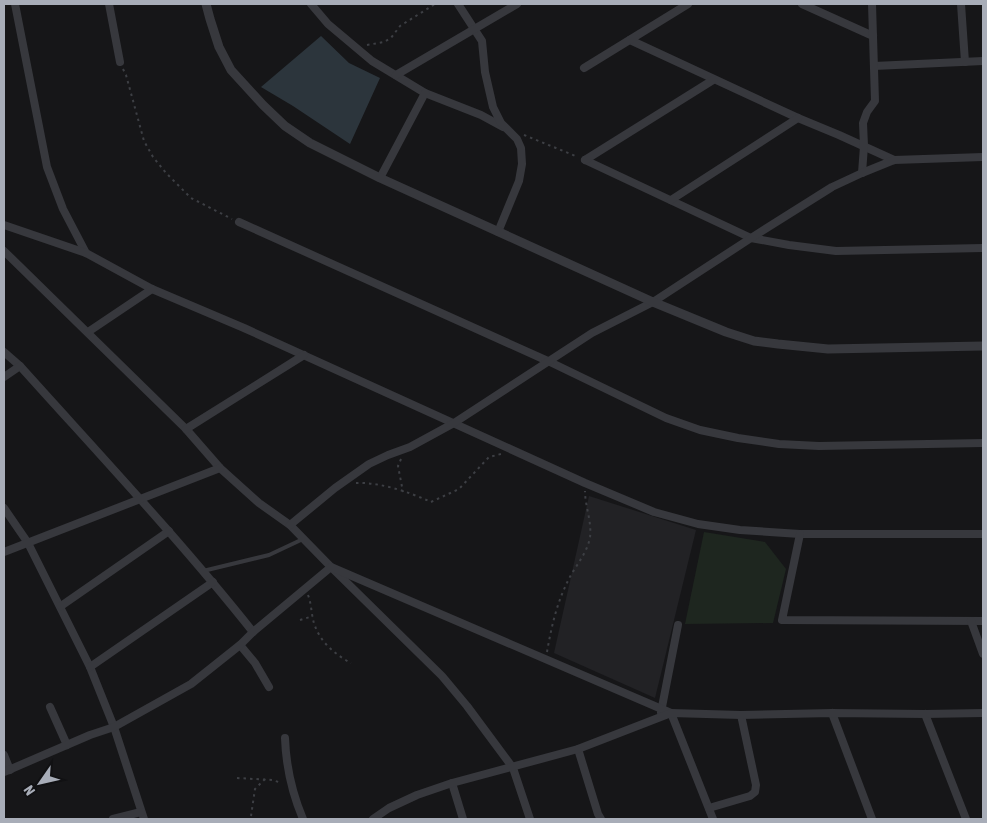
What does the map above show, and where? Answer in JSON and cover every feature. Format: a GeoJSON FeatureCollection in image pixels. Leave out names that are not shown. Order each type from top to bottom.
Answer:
{"type":"FeatureCollection","features":[{"type":"Feature","properties":{"kind":"street"},"geometry":{"type":"LineString","coordinates":[[16,4],[47,167],[63,209],[86,253]]}},
{"type":"Feature","properties":{"kind":"street"},"geometry":{"type":"LineString","coordinates":[[109,4],[120,62]]}},
{"type":"Feature","properties":{"kind":"street"},"geometry":{"type":"LineString","coordinates":[[206,4],[219,47],[231,70],[285,126],[310,143],[380,178],[653,302],[726,332],[778,344],[828,349],[983,346]]}},
{"type":"Feature","properties":{"kind":"street"},"geometry":{"type":"LineString","coordinates":[[311,4],[328,24],[357,50],[396,75],[425,93],[481,115],[511,132]]}},
{"type":"Feature","properties":{"kind":"street"},"geometry":{"type":"LineString","coordinates":[[458,4],[482,41],[485,72],[493,107],[501,123],[517,139],[521,148],[519,181],[498,232]]}},
{"type":"Feature","properties":{"kind":"street"},"geometry":{"type":"LineString","coordinates":[[396,75],[517,4]]}},
{"type":"Feature","properties":{"kind":"street"},"geometry":{"type":"LineString","coordinates":[[584,68],[688,4]]}},
{"type":"Feature","properties":{"kind":"street"},"geometry":{"type":"LineString","coordinates":[[802,4],[873,36]]}},
{"type":"Feature","properties":{"kind":"street"},"geometry":{"type":"LineString","coordinates":[[862,173],[864,117],[875,101],[872,4]]}},
{"type":"Feature","properties":{"kind":"street"},"geometry":{"type":"LineString","coordinates":[[962,4],[965,62]]}},
{"type":"Feature","properties":{"kind":"street"},"geometry":{"type":"LineString","coordinates":[[630,40],[713,80],[894,160]]}},
{"type":"Feature","properties":{"kind":"street"},"geometry":{"type":"LineString","coordinates":[[874,66],[983,61]]}},
{"type":"Feature","properties":{"kind":"street"},"geometry":{"type":"LineString","coordinates":[[585,160],[713,80]]}},
{"type":"Feature","properties":{"kind":"street"},"geometry":{"type":"LineString","coordinates":[[380,178],[425,93]]}},
{"type":"Feature","properties":{"kind":"street"},"geometry":{"type":"LineString","coordinates":[[671,200],[798,118]]}},
{"type":"Feature","properties":{"kind":"street"},"geometry":{"type":"LineString","coordinates":[[290,524],[334,488],[356,473],[388,454],[410,447],[454,423],[592,333],[653,302],[832,187],[894,160],[983,157]]}},
{"type":"Feature","properties":{"kind":"street"},"geometry":{"type":"LineString","coordinates":[[585,160],[751,238],[836,251],[983,248]]}},
{"type":"Feature","properties":{"kind":"street"},"geometry":{"type":"LineString","coordinates":[[239,222],[550,362],[666,418],[700,430],[780,444],[819,446],[983,444]]}},
{"type":"Feature","properties":{"kind":"street"},"geometry":{"type":"LineString","coordinates":[[4,225],[86,253],[152,289],[304,355],[584,483],[654,512],[689,522],[740,530],[800,534],[983,534]]}},
{"type":"Feature","properties":{"kind":"street"},"geometry":{"type":"LineString","coordinates":[[4,251],[186,429],[220,468],[259,503],[290,524],[305,538],[331,567],[442,676],[513,768],[530,819]]}},
{"type":"Feature","properties":{"kind":"street"},"geometry":{"type":"LineString","coordinates":[[88,332],[152,289]]}},
{"type":"Feature","properties":{"kind":"street"},"geometry":{"type":"LineString","coordinates":[[4,352],[20,366],[139,498],[213,582],[253,632]]}},
{"type":"Feature","properties":{"kind":"street"},"geometry":{"type":"LineString","coordinates":[[186,429],[304,355]]}},
{"type":"Feature","properties":{"kind":"street"},"geometry":{"type":"LineString","coordinates":[[4,378],[20,366]]}},
{"type":"Feature","properties":{"kind":"street"},"geometry":{"type":"LineString","coordinates":[[4,552],[220,468]]}},
{"type":"Feature","properties":{"kind":"street"},"geometry":{"type":"LineString","coordinates":[[4,508],[28,543],[61,606],[90,667],[114,727],[142,815],[113,819]]}},
{"type":"Feature","properties":{"kind":"street"},"geometry":{"type":"LineString","coordinates":[[61,606],[168,531]]}},
{"type":"Feature","properties":{"kind":"street"},"geometry":{"type":"LineString","coordinates":[[800,534],[782,620],[983,621]]}},
{"type":"Feature","properties":{"kind":"street"},"geometry":{"type":"LineString","coordinates":[[331,567],[546,659],[661,712],[741,714],[983,713]]}},
{"type":"Feature","properties":{"kind":"street"},"geometry":{"type":"LineString","coordinates":[[4,755],[7,771],[114,727],[191,684],[331,567]]}},
{"type":"Feature","properties":{"kind":"street"},"geometry":{"type":"LineString","coordinates":[[90,667],[213,582]]}},
{"type":"Feature","properties":{"kind":"street"},"geometry":{"type":"LineString","coordinates":[[971,621],[983,654]]}},
{"type":"Feature","properties":{"kind":"street"},"geometry":{"type":"LineString","coordinates":[[661,712],[678,625]]}},
{"type":"Feature","properties":{"kind":"street"},"geometry":{"type":"LineString","coordinates":[[240,645],[255,663],[269,686]]}},
{"type":"Feature","properties":{"kind":"street"},"geometry":{"type":"LineString","coordinates":[[50,707],[67,745]]}},
{"type":"Feature","properties":{"kind":"street"},"geometry":{"type":"LineString","coordinates":[[373,819],[390,808],[417,795],[452,783],[578,750],[661,712]]}},
{"type":"Feature","properties":{"kind":"street"},"geometry":{"type":"LineString","coordinates":[[671,713],[713,819]]}},
{"type":"Feature","properties":{"kind":"street"},"geometry":{"type":"LineString","coordinates":[[832,713],[872,819]]}},
{"type":"Feature","properties":{"kind":"street"},"geometry":{"type":"LineString","coordinates":[[709,808],[750,796],[755,792],[756,785],[741,714]]}},
{"type":"Feature","properties":{"kind":"street"},"geometry":{"type":"LineString","coordinates":[[925,714],[966,819]]}},
{"type":"Feature","properties":{"kind":"street"},"geometry":{"type":"LineString","coordinates":[[285,738],[287,765],[297,805],[303,819]]}},
{"type":"Feature","properties":{"kind":"street"},"geometry":{"type":"LineString","coordinates":[[578,750],[601,819]]}},
{"type":"Feature","properties":{"kind":"street"},"geometry":{"type":"LineString","coordinates":[[452,783],[463,819]]}},
{"type":"Feature","properties":{"kind":"lane"},"geometry":{"type":"LineString","coordinates":[[203,571],[269,555],[305,538]]}},
{"type":"Feature","properties":{"kind":"path"},"geometry":{"type":"LineString","coordinates":[[357,50],[369,44],[384,42],[391,38],[400,26],[435,4]]}},
{"type":"Feature","properties":{"kind":"path"},"geometry":{"type":"LineString","coordinates":[[120,62],[126,74],[144,141],[162,168],[179,188],[191,198],[239,222]]}},
{"type":"Feature","properties":{"kind":"path"},"geometry":{"type":"LineString","coordinates":[[511,132],[534,138],[585,160]]}},
{"type":"Feature","properties":{"kind":"path"},"geometry":{"type":"LineString","coordinates":[[404,492],[398,466],[410,447]]}},
{"type":"Feature","properties":{"kind":"path"},"geometry":{"type":"LineString","coordinates":[[350,484],[358,482],[373,484],[404,492],[431,502],[459,489],[489,457],[496,454],[504,454]]}},
{"type":"Feature","properties":{"kind":"path"},"geometry":{"type":"LineString","coordinates":[[546,659],[558,601],[587,548],[590,536],[584,483]]}},
{"type":"Feature","properties":{"kind":"path"},"geometry":{"type":"LineString","coordinates":[[306,589],[318,632],[337,656],[351,663]]}},
{"type":"Feature","properties":{"kind":"path"},"geometry":{"type":"LineString","coordinates":[[300,620],[313,616]]}},
{"type":"Feature","properties":{"kind":"path"},"geometry":{"type":"LineString","coordinates":[[237,778],[265,779],[279,781],[284,784]]}},
{"type":"Feature","properties":{"kind":"path"},"geometry":{"type":"LineString","coordinates":[[251,816],[256,789],[265,779]]}},
{"type":"Feature","properties":{"kind":"shaded area"},"geometry":{"type":"Polygon","coordinates":[[[321,36],[349,63],[380,78],[350,144],[261,87],[321,36]]]}},
{"type":"Feature","properties":{"kind":"shaded area"},"geometry":{"type":"Polygon","coordinates":[[[589,496],[696,530],[655,698],[554,653],[589,496]]]}},
{"type":"Feature","properties":{"kind":"shaded area"},"geometry":{"type":"Polygon","coordinates":[[[704,532],[765,542],[786,569],[773,623],[685,624],[704,532]]]}}]}
